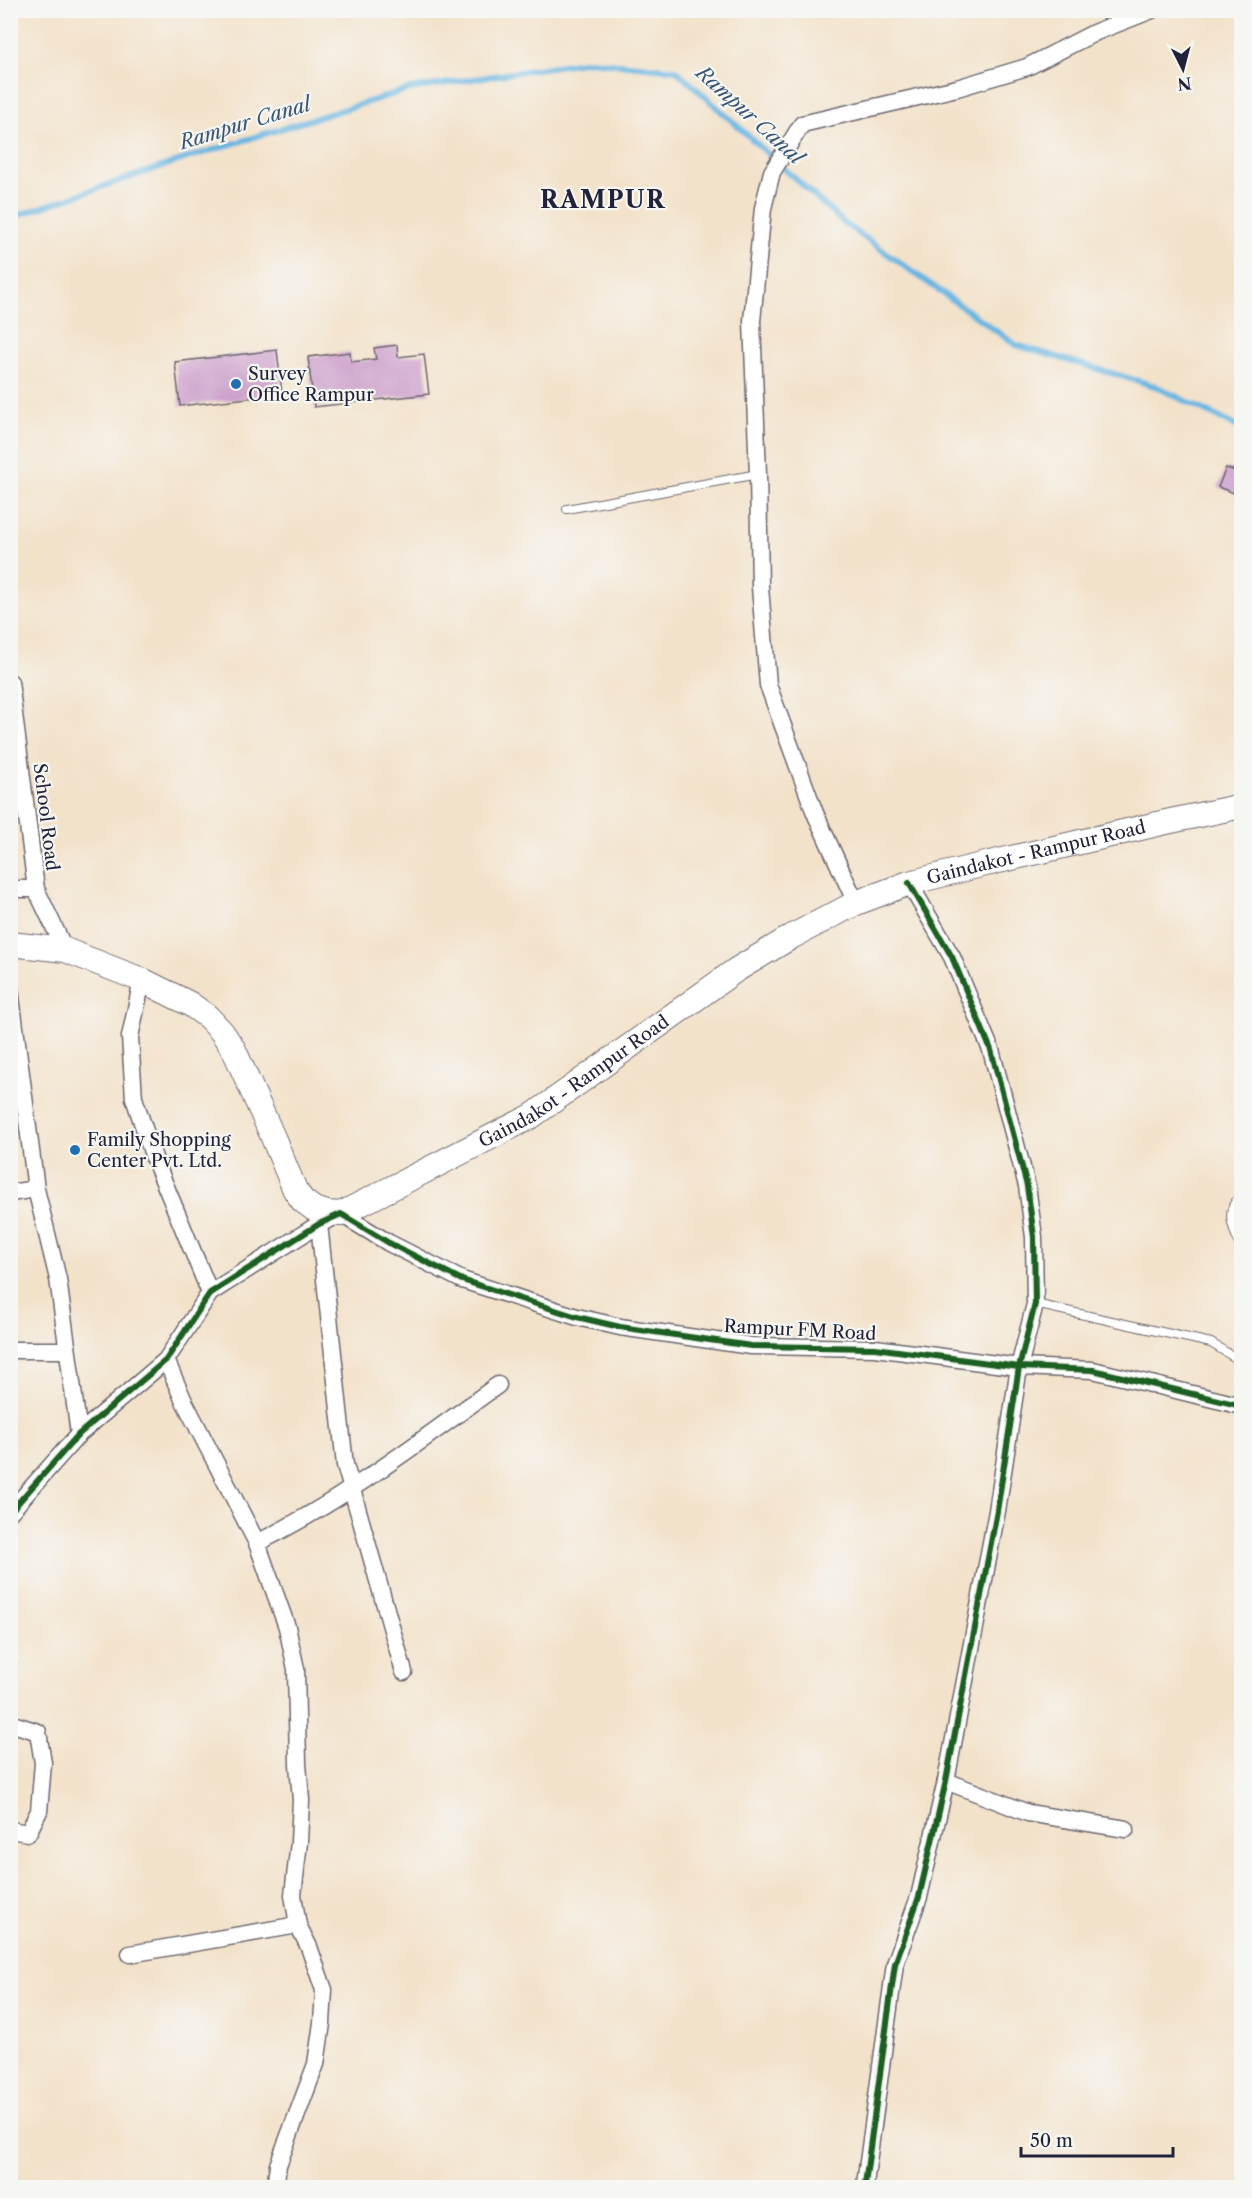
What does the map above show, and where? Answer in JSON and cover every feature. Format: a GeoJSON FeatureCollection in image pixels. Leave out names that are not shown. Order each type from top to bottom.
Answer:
{"type":"FeatureCollection","features":[{"type":"Feature","properties":{"kind":"main road","name":"Gaindakot - Rampur Road"},"geometry":{"type":"LineString","coordinates":[[341,1214],[532,1116],[736,970],[791,937],[856,903],[909,883],[1242,806]]}},
{"type":"Feature","properties":{"kind":"main road"},"geometry":{"type":"LineString","coordinates":[[10,944],[65,950],[142,980],[190,1004],[208,1017],[222,1032],[248,1077],[295,1190],[303,1201],[314,1209],[341,1214]]}},
{"type":"Feature","properties":{"kind":"street"},"geometry":{"type":"LineString","coordinates":[[856,903],[816,813],[768,685],[760,587],[752,321],[763,208],[772,172],[802,124],[957,88],[1027,67],[1096,32],[1152,10]]}},
{"type":"Feature","properties":{"kind":"street","name":"School Road"},"geometry":{"type":"LineString","coordinates":[[10,682],[36,889],[65,950]]}},
{"type":"Feature","properties":{"kind":"street"},"geometry":{"type":"LineString","coordinates":[[863,2186],[895,1964],[920,1897],[946,1781],[997,1511],[1019,1367],[1035,1304],[1034,1237],[1027,1186],[991,1050],[952,957],[909,883]]}},
{"type":"Feature","properties":{"kind":"street"},"geometry":{"type":"LineString","coordinates":[[10,889],[36,889]]}},
{"type":"Feature","properties":{"kind":"street"},"geometry":{"type":"LineString","coordinates":[[142,980],[130,1037],[134,1098],[154,1158],[210,1293]]}},
{"type":"Feature","properties":{"kind":"street"},"geometry":{"type":"LineString","coordinates":[[10,989],[36,1189],[58,1279],[79,1434]]}},
{"type":"Feature","properties":{"kind":"street"},"geometry":{"type":"LineString","coordinates":[[10,1193],[36,1189]]}},
{"type":"Feature","properties":{"kind":"street"},"geometry":{"type":"LineString","coordinates":[[10,1512],[79,1434],[166,1360],[210,1293],[319,1224],[341,1214]]}},
{"type":"Feature","properties":{"kind":"street","name":"Rampur FM Road"},"geometry":{"type":"LineString","coordinates":[[341,1214],[389,1243],[462,1280],[577,1317],[620,1327],[751,1346],[875,1348],[1019,1367],[1093,1370],[1242,1406]]}},
{"type":"Feature","properties":{"kind":"street"},"geometry":{"type":"LineString","coordinates":[[319,1224],[345,1465],[404,1672]]}},
{"type":"Feature","properties":{"kind":"street"},"geometry":{"type":"LineString","coordinates":[[10,1350],[66,1350]]}},
{"type":"Feature","properties":{"kind":"street"},"geometry":{"type":"LineString","coordinates":[[166,1360],[183,1399],[257,1543],[287,1627],[296,1670],[301,1800],[293,1895],[297,1925],[309,1947],[324,1990],[316,2064],[278,2165],[275,2187]]}},
{"type":"Feature","properties":{"kind":"street"},"geometry":{"type":"LineString","coordinates":[[257,1543],[306,1518],[351,1490],[498,1385]]}},
{"type":"Feature","properties":{"kind":"street"},"geometry":{"type":"LineString","coordinates":[[10,1723],[38,1732],[43,1763],[39,1811],[28,1833],[10,1830]]}},
{"type":"Feature","properties":{"kind":"street"},"geometry":{"type":"LineString","coordinates":[[946,1781],[1029,1813],[1126,1829]]}},
{"type":"Feature","properties":{"kind":"street"},"geometry":{"type":"LineString","coordinates":[[130,1954],[297,1925]]}},
{"type":"Feature","properties":{"kind":"lane"},"geometry":{"type":"LineString","coordinates":[[567,509],[758,474]]}},
{"type":"Feature","properties":{"kind":"lane"},"geometry":{"type":"LineString","coordinates":[[1242,1194],[1232,1203],[1230,1216],[1242,1251]]}},
{"type":"Feature","properties":{"kind":"lane"},"geometry":{"type":"LineString","coordinates":[[1035,1304],[1211,1343],[1242,1362]]}},
{"type":"Feature","properties":{"kind":"building"},"geometry":{"type":"Polygon","coordinates":[[[397,345],[398,357],[424,354],[429,394],[314,407],[308,357],[350,352],[351,362],[376,359],[374,348],[397,345]]]}},
{"type":"Feature","properties":{"kind":"building"},"geometry":{"type":"Polygon","coordinates":[[[277,350],[282,394],[180,406],[175,362],[277,350]]]}},
{"type":"Feature","properties":{"kind":"building"},"geometry":{"type":"Polygon","coordinates":[[[1226,468],[1242,473],[1242,496],[1218,487],[1226,468]]]}},
{"type":"Feature","properties":{"kind":"building"},"geometry":{"type":"Polygon","coordinates":[[[10,1661],[17,1663],[11,1687],[10,1686],[10,1661]]]}},
{"type":"Feature","properties":{"kind":"waterway","name":"Rampur Canal"},"geometry":{"type":"LineString","coordinates":[[10,218],[190,157],[410,89],[589,61],[676,70],[844,223],[1016,345],[1155,386],[1242,429]]}},
{"type":"Feature","properties":{"kind":"cycle path"},"geometry":{"type":"LineString","coordinates":[[865,2184],[895,1964],[919,1897],[946,1781],[997,1511],[1019,1367],[1035,1304],[1034,1237],[1027,1186],[991,1050],[952,957],[909,883]]}},
{"type":"Feature","properties":{"kind":"cycle path"},"geometry":{"type":"LineString","coordinates":[[10,1512],[79,1434],[166,1360],[210,1293],[319,1224],[341,1214],[389,1243],[462,1280],[577,1317],[620,1327],[751,1346],[875,1348],[1019,1367],[1093,1370],[1242,1406]]}},
{"type":"Feature","properties":{"kind":"place","name":"Survey Office Rampur"},"geometry":{"type":"Point","coordinates":[236,384]}},
{"type":"Feature","properties":{"kind":"place","name":"Family Shopping Center Pvt. Ltd."},"geometry":{"type":"Point","coordinates":[75,1150]}},
{"type":"Feature","properties":{"kind":"district","name":"RAMPUR"},"geometry":{"type":"Point","coordinates":[603,200]}}]}
